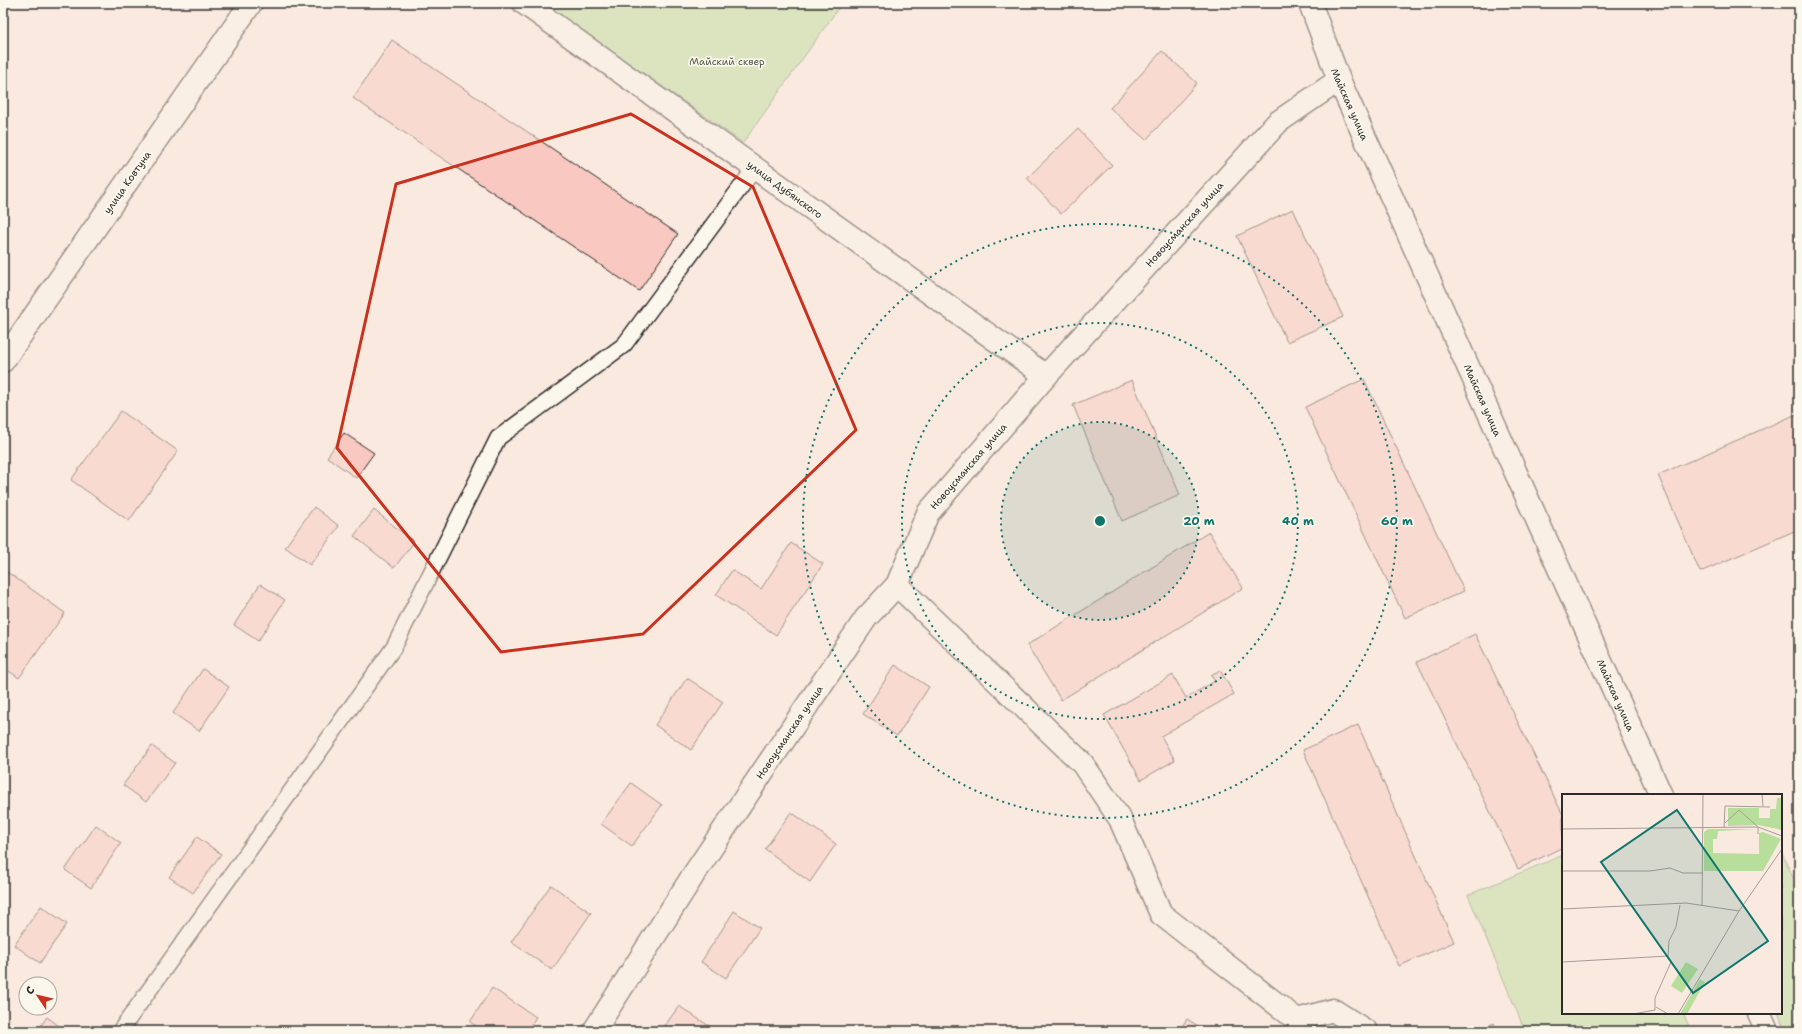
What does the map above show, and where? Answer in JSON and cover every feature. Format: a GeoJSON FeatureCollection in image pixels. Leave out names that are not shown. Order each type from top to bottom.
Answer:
{"type":"FeatureCollection","features":[{"type":"Feature","properties":{"kind":"street","name":"улица Ковтуна"},"geometry":{"type":"LineString","coordinates":[[3,360],[251,3]]}},
{"type":"Feature","properties":{"kind":"street","name":"улица Дубянского"},"geometry":{"type":"LineString","coordinates":[[524,3],[1046,376]]}},
{"type":"Feature","properties":{"kind":"street","name":"Майская улица"},"geometry":{"type":"LineString","coordinates":[[1310,3],[1339,80],[1661,794]]}},
{"type":"Feature","properties":{"kind":"street","name":"Новоусманская улица"},"geometry":{"type":"LineString","coordinates":[[594,1031],[694,874],[866,618],[897,585],[928,512],[1046,376],[1278,122],[1339,80]]}},
{"type":"Feature","properties":{"kind":"street"},"geometry":{"type":"LineString","coordinates":[[897,585],[1082,763],[1120,818],[1161,914],[1294,1026],[1333,1010],[1366,1031]]}},
{"type":"Feature","properties":{"kind":"street"},"geometry":{"type":"LineString","coordinates":[[1759,1014],[1767,1031]]}},
{"type":"Feature","properties":{"kind":"lane"},"geometry":{"type":"LineString","coordinates":[[120,1031],[394,647],[498,438],[624,345],[755,168]]}},
{"type":"Feature","properties":{"kind":"highlighted area"},"geometry":{"type":"Polygon","coordinates":[[[631,114],[753,187],[856,430],[643,634],[501,652],[337,448],[396,184],[631,114]]]}},
{"type":"Feature","properties":{"kind":"green space","name":"Майский сквер"},"geometry":{"type":"Polygon","coordinates":[[[543,3],[842,3],[743,143],[543,3]]]}},
{"type":"Feature","properties":{"kind":"green space"},"geometry":{"type":"Polygon","coordinates":[[[1782,853],[1799,891],[1799,1031],[1786,1031],[1778,1014],[1782,1014],[1782,853]]]}},
{"type":"Feature","properties":{"kind":"green space"},"geometry":{"type":"Polygon","coordinates":[[[1562,855],[1562,1014],[1683,1014],[1691,1031],[1525,1031],[1468,895],[1562,855]]]}},
{"type":"Feature","properties":{"kind":"building"},"geometry":{"type":"Polygon","coordinates":[[[392,40],[678,234],[639,291],[353,98],[392,40]]]}},
{"type":"Feature","properties":{"kind":"building"},"geometry":{"type":"Polygon","coordinates":[[[1162,51],[1197,83],[1146,140],[1110,108],[1162,51]]]}},
{"type":"Feature","properties":{"kind":"building"},"geometry":{"type":"Polygon","coordinates":[[[1078,129],[1112,165],[1061,214],[1027,178],[1078,129]]]}},
{"type":"Feature","properties":{"kind":"building"},"geometry":{"type":"Polygon","coordinates":[[[1293,209],[1343,317],[1287,342],[1237,236],[1293,209]]]}},
{"type":"Feature","properties":{"kind":"building"},"geometry":{"type":"Polygon","coordinates":[[[1364,379],[1464,591],[1405,618],[1305,407],[1364,379]]]}},
{"type":"Feature","properties":{"kind":"building"},"geometry":{"type":"Polygon","coordinates":[[[1132,380],[1180,495],[1122,521],[1073,405],[1132,380]]]}},
{"type":"Feature","properties":{"kind":"building"},"geometry":{"type":"Polygon","coordinates":[[[121,411],[178,451],[129,521],[71,480],[121,411]]]}},
{"type":"Feature","properties":{"kind":"building"},"geometry":{"type":"Polygon","coordinates":[[[1799,413],[1799,529],[1700,572],[1658,475],[1799,413]]]}},
{"type":"Feature","properties":{"kind":"building"},"geometry":{"type":"Polygon","coordinates":[[[344,433],[374,453],[356,478],[327,457],[344,433]]]}},
{"type":"Feature","properties":{"kind":"building"},"geometry":{"type":"Polygon","coordinates":[[[314,507],[339,526],[310,565],[285,547],[314,507]]]}},
{"type":"Feature","properties":{"kind":"building"},"geometry":{"type":"Polygon","coordinates":[[[374,510],[414,542],[394,568],[354,536],[374,510]]]}},
{"type":"Feature","properties":{"kind":"building"},"geometry":{"type":"Polygon","coordinates":[[[1209,532],[1243,588],[1061,700],[1027,645],[1209,532]]]}},
{"type":"Feature","properties":{"kind":"building"},"geometry":{"type":"Polygon","coordinates":[[[791,543],[823,564],[776,635],[716,595],[732,570],[761,589],[791,543]]]}},
{"type":"Feature","properties":{"kind":"building"},"geometry":{"type":"Polygon","coordinates":[[[7,572],[65,613],[19,678],[3,667],[3,579],[7,572]]]}},
{"type":"Feature","properties":{"kind":"building"},"geometry":{"type":"Polygon","coordinates":[[[260,584],[285,600],[258,641],[234,625],[260,584]]]}},
{"type":"Feature","properties":{"kind":"building"},"geometry":{"type":"Polygon","coordinates":[[[1475,634],[1562,813],[1562,847],[1518,869],[1417,662],[1475,634]]]}},
{"type":"Feature","properties":{"kind":"building"},"geometry":{"type":"Polygon","coordinates":[[[895,665],[929,687],[897,736],[863,714],[895,665]]]}},
{"type":"Feature","properties":{"kind":"building"},"geometry":{"type":"Polygon","coordinates":[[[203,669],[229,687],[199,731],[173,713],[203,669]]]}},
{"type":"Feature","properties":{"kind":"building"},"geometry":{"type":"Polygon","coordinates":[[[1220,670],[1234,694],[1161,736],[1175,760],[1141,780],[1104,715],[1173,675],[1186,698],[1215,681],[1211,675],[1220,670]]]}},
{"type":"Feature","properties":{"kind":"building"},"geometry":{"type":"Polygon","coordinates":[[[687,678],[723,702],[691,750],[655,725],[687,678]]]}},
{"type":"Feature","properties":{"kind":"building"},"geometry":{"type":"Polygon","coordinates":[[[1358,725],[1454,942],[1399,966],[1303,750],[1358,725]]]}},
{"type":"Feature","properties":{"kind":"building"},"geometry":{"type":"Polygon","coordinates":[[[152,746],[175,763],[146,802],[123,785],[152,746]]]}},
{"type":"Feature","properties":{"kind":"building"},"geometry":{"type":"Polygon","coordinates":[[[631,783],[662,805],[632,846],[601,824],[631,783]]]}},
{"type":"Feature","properties":{"kind":"building"},"geometry":{"type":"Polygon","coordinates":[[[791,812],[836,844],[810,882],[765,849],[791,812]]]}},
{"type":"Feature","properties":{"kind":"building"},"geometry":{"type":"Polygon","coordinates":[[[96,825],[121,843],[91,888],[65,870],[96,825]]]}},
{"type":"Feature","properties":{"kind":"building"},"geometry":{"type":"Polygon","coordinates":[[[197,837],[221,854],[193,893],[169,877],[197,837]]]}},
{"type":"Feature","properties":{"kind":"building"},"geometry":{"type":"Polygon","coordinates":[[[551,885],[591,913],[552,970],[511,942],[551,885]]]}},
{"type":"Feature","properties":{"kind":"building"},"geometry":{"type":"Polygon","coordinates":[[[41,906],[67,924],[40,963],[14,945],[41,906]]]}},
{"type":"Feature","properties":{"kind":"building"},"geometry":{"type":"Polygon","coordinates":[[[734,911],[760,928],[726,978],[701,962],[734,911]]]}},
{"type":"Feature","properties":{"kind":"building"},"geometry":{"type":"Polygon","coordinates":[[[492,988],[536,1017],[527,1031],[483,1031],[470,1022],[492,988]]]}},
{"type":"Feature","properties":{"kind":"building"},"geometry":{"type":"Polygon","coordinates":[[[679,1006],[715,1030],[715,1031],[661,1031],[679,1006]]]}},
{"type":"Feature","properties":{"kind":"building"},"geometry":{"type":"Polygon","coordinates":[[[47,1017],[66,1031],[37,1031],[47,1017]]]}},
{"type":"Feature","properties":{"kind":"building"},"geometry":{"type":"Polygon","coordinates":[[[1187,1019],[1206,1031],[1179,1031],[1187,1019]]]}},
{"type":"Feature","properties":{"kind":"building"},"geometry":{"type":"Polygon","coordinates":[[[1494,1023],[1497,1031],[1475,1031],[1494,1023]]]}}]}
